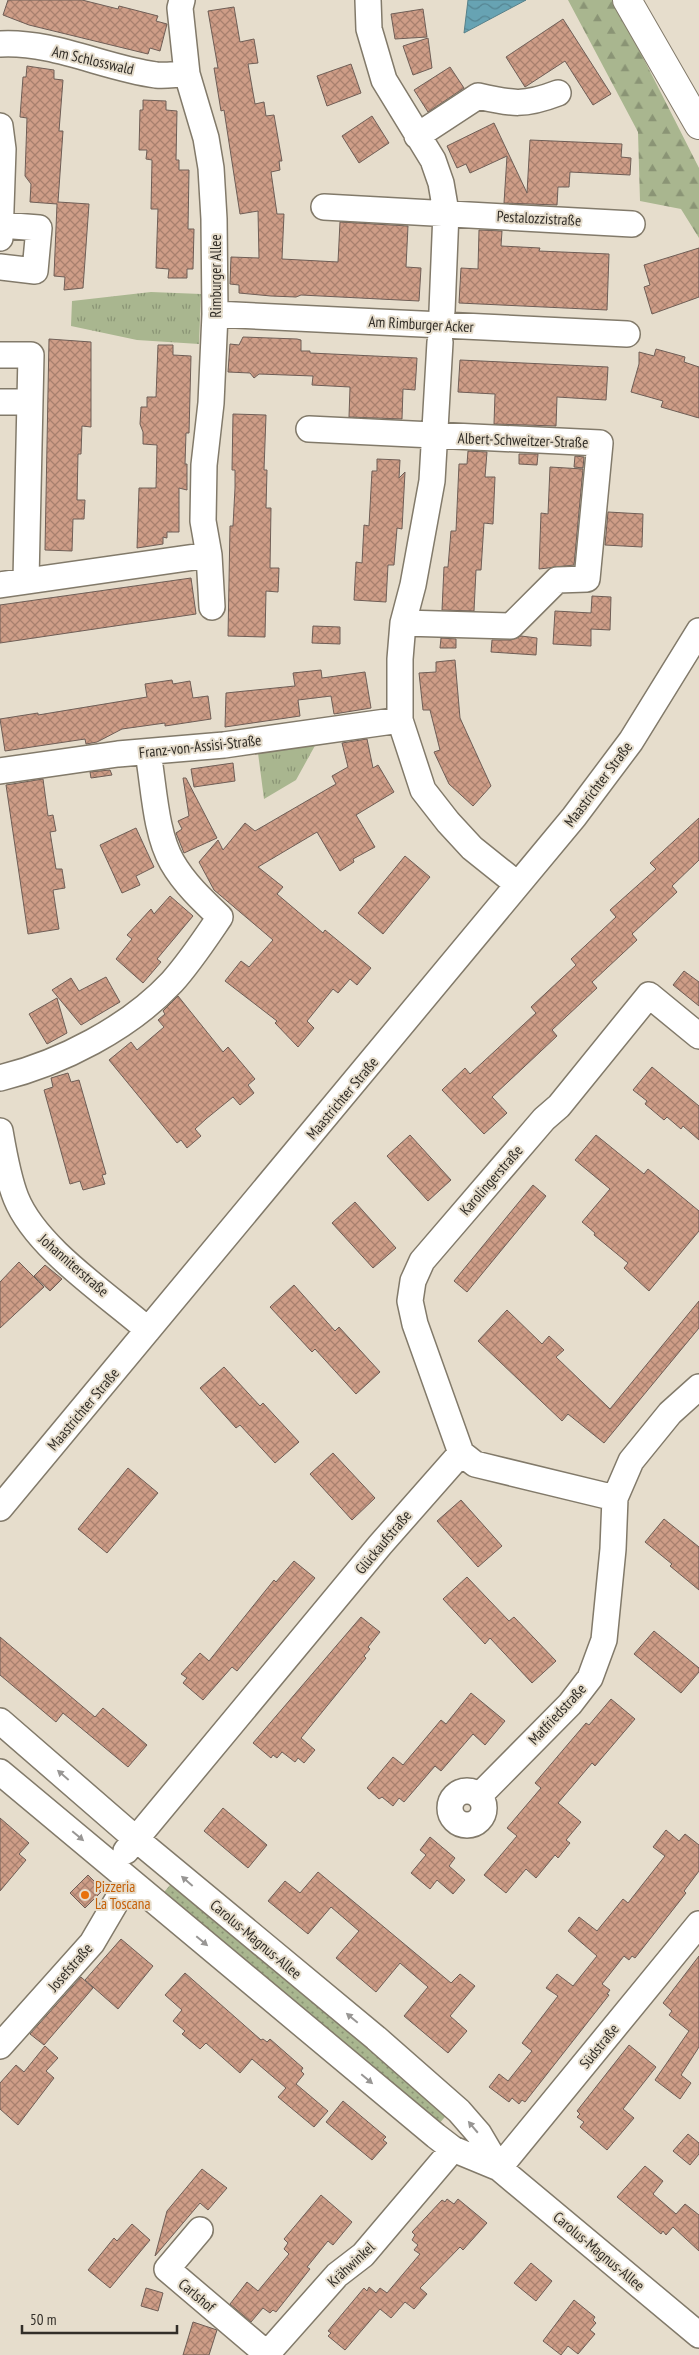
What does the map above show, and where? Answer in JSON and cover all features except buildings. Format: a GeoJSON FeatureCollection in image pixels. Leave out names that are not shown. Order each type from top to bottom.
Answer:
{"type":"FeatureCollection","features":[{"type":"Feature","properties":{"kind":"main road"},"geometry":{"type":"LineString","coordinates":[[627,0],[699,125]]}},
{"type":"Feature","properties":{"kind":"street","name":"Rimburger Allee"},"geometry":{"type":"LineString","coordinates":[[182,0],[180,8],[187,74],[206,138],[212,178],[215,314],[211,403],[204,464],[204,521],[209,555],[212,608]]}},
{"type":"Feature","properties":{"kind":"street"},"geometry":{"type":"LineString","coordinates":[[368,0],[369,29],[384,80],[433,160],[441,183],[446,212],[442,311]]}},
{"type":"Feature","properties":{"kind":"street","name":"Am Schlosswald"},"geometry":{"type":"LineString","coordinates":[[0,44],[15,43],[39,47],[157,75],[187,74]]}},
{"type":"Feature","properties":{"kind":"street"},"geometry":{"type":"LineString","coordinates":[[417,136],[478,96],[513,104],[535,102],[558,93]]}},
{"type":"Feature","properties":{"kind":"street"},"geometry":{"type":"LineString","coordinates":[[0,126],[3,149],[1,231],[39,228],[35,271],[0,267]]}},
{"type":"Feature","properties":{"kind":"street","name":"Pestalozzistraße"},"geometry":{"type":"LineString","coordinates":[[324,207],[446,212],[632,224]]}},
{"type":"Feature","properties":{"kind":"street","name":"Am Rimburger Acker"},"geometry":{"type":"LineString","coordinates":[[215,314],[627,334]]}},
{"type":"Feature","properties":{"kind":"street","name":"Albert-Schweitzer-Straße"},"geometry":{"type":"LineString","coordinates":[[440,342],[436,437],[431,486],[413,585],[403,623],[400,720],[423,790],[448,822],[472,848],[517,884]]}},
{"type":"Feature","properties":{"kind":"street"},"geometry":{"type":"LineString","coordinates":[[0,355],[31,355],[26,580]]}},
{"type":"Feature","properties":{"kind":"street"},"geometry":{"type":"LineString","coordinates":[[0,402],[29,402]]}},
{"type":"Feature","properties":{"kind":"street","name":"Albert-Schweitzer-Straße"},"geometry":{"type":"LineString","coordinates":[[309,429],[436,437],[600,443],[587,579],[557,580],[511,626],[403,623]]}},
{"type":"Feature","properties":{"kind":"street"},"geometry":{"type":"LineString","coordinates":[[0,585],[209,555]]}},
{"type":"Feature","properties":{"kind":"street","name":"Maastrichter Straße"},"geometry":{"type":"LineString","coordinates":[[671,677],[699,617]]}},
{"type":"Feature","properties":{"kind":"street","name":"Maastrichter Straße"},"geometry":{"type":"LineString","coordinates":[[0,1508],[574,817],[631,741],[699,631]]}},
{"type":"Feature","properties":{"kind":"street","name":"Franz-von-Assisi-Straße"},"geometry":{"type":"LineString","coordinates":[[0,770],[118,754],[148,753],[224,745],[400,720]]}},
{"type":"Feature","properties":{"kind":"street"},"geometry":{"type":"LineString","coordinates":[[0,1078],[26,1072],[69,1055],[135,1013],[172,982],[220,917],[188,884],[171,861],[161,833],[148,753]]}},
{"type":"Feature","properties":{"kind":"street","name":"Karolingerstraße"},"geometry":{"type":"LineString","coordinates":[[460,1453],[415,1324],[410,1302],[413,1281],[422,1261],[544,1119],[559,1106],[649,995],[699,1036]]}},
{"type":"Feature","properties":{"kind":"street","name":"Johanniterstraße"},"geometry":{"type":"LineString","coordinates":[[0,1131],[16,1199],[37,1233],[68,1263],[148,1330]]}},
{"type":"Feature","properties":{"kind":"street"},"geometry":{"type":"LineString","coordinates":[[460,1453],[475,1464],[615,1498],[631,1461],[670,1413],[699,1387]]}},
{"type":"Feature","properties":{"kind":"street","name":"Glückaufstraße"},"geometry":{"type":"LineString","coordinates":[[122,1873],[136,1839],[460,1453]]}},
{"type":"Feature","properties":{"kind":"street","name":"Matfriedstraße"},"geometry":{"type":"LineString","coordinates":[[479,1796],[570,1704],[590,1678],[604,1640],[613,1549],[615,1498]]}},
{"type":"Feature","properties":{"kind":"street","name":"Carolus-Magnus-Allee"},"geometry":{"type":"LineString","coordinates":[[0,1722],[136,1839],[376,2038],[459,2110],[479,2134],[499,2168]]}},
{"type":"Feature","properties":{"kind":"street","name":"Carolus-Magnus-Allee"},"geometry":{"type":"LineString","coordinates":[[0,1772],[453,2149],[499,2168],[699,2335]]}},
{"type":"Feature","properties":{"kind":"street","name":"Josefstraße"},"geometry":{"type":"LineString","coordinates":[[0,2046],[92,1942],[122,1873]]}},
{"type":"Feature","properties":{"kind":"street","name":"Südstraße"},"geometry":{"type":"LineString","coordinates":[[499,2168],[699,1924]]}},
{"type":"Feature","properties":{"kind":"street","name":"Krähwinkel"},"geometry":{"type":"LineString","coordinates":[[266,2355],[337,2275],[366,2252],[453,2149]]}},
{"type":"Feature","properties":{"kind":"street","name":"Carlshof"},"geometry":{"type":"LineString","coordinates":[[200,2230],[167,2269],[266,2355]]}},
{"type":"Feature","properties":{"kind":"green space"},"geometry":{"type":"Polygon","coordinates":[[[568,0],[613,0],[619,10],[699,168],[699,238],[681,209],[640,201],[638,132],[568,0]]]}},
{"type":"Feature","properties":{"kind":"green space"},"geometry":{"type":"Polygon","coordinates":[[[151,292],[201,294],[199,344],[137,340],[71,326],[72,301],[151,292]]]}},
{"type":"Feature","properties":{"kind":"green space"},"geometry":{"type":"Polygon","coordinates":[[[317,742],[296,780],[264,799],[258,753],[317,742]]]}},
{"type":"Feature","properties":{"kind":"green space"},"geometry":{"type":"Polygon","coordinates":[[[175,1879],[450,2111],[438,2125],[160,1897],[175,1879]]]}},
{"type":"Feature","properties":{"kind":"water"},"geometry":{"type":"Polygon","coordinates":[[[468,0],[526,0],[464,33],[468,0]]]}},
{"type":"Feature","properties":{"kind":"place","name":"Pizzeria La Toscana"},"geometry":{"type":"Point","coordinates":[85,1895]}}]}
